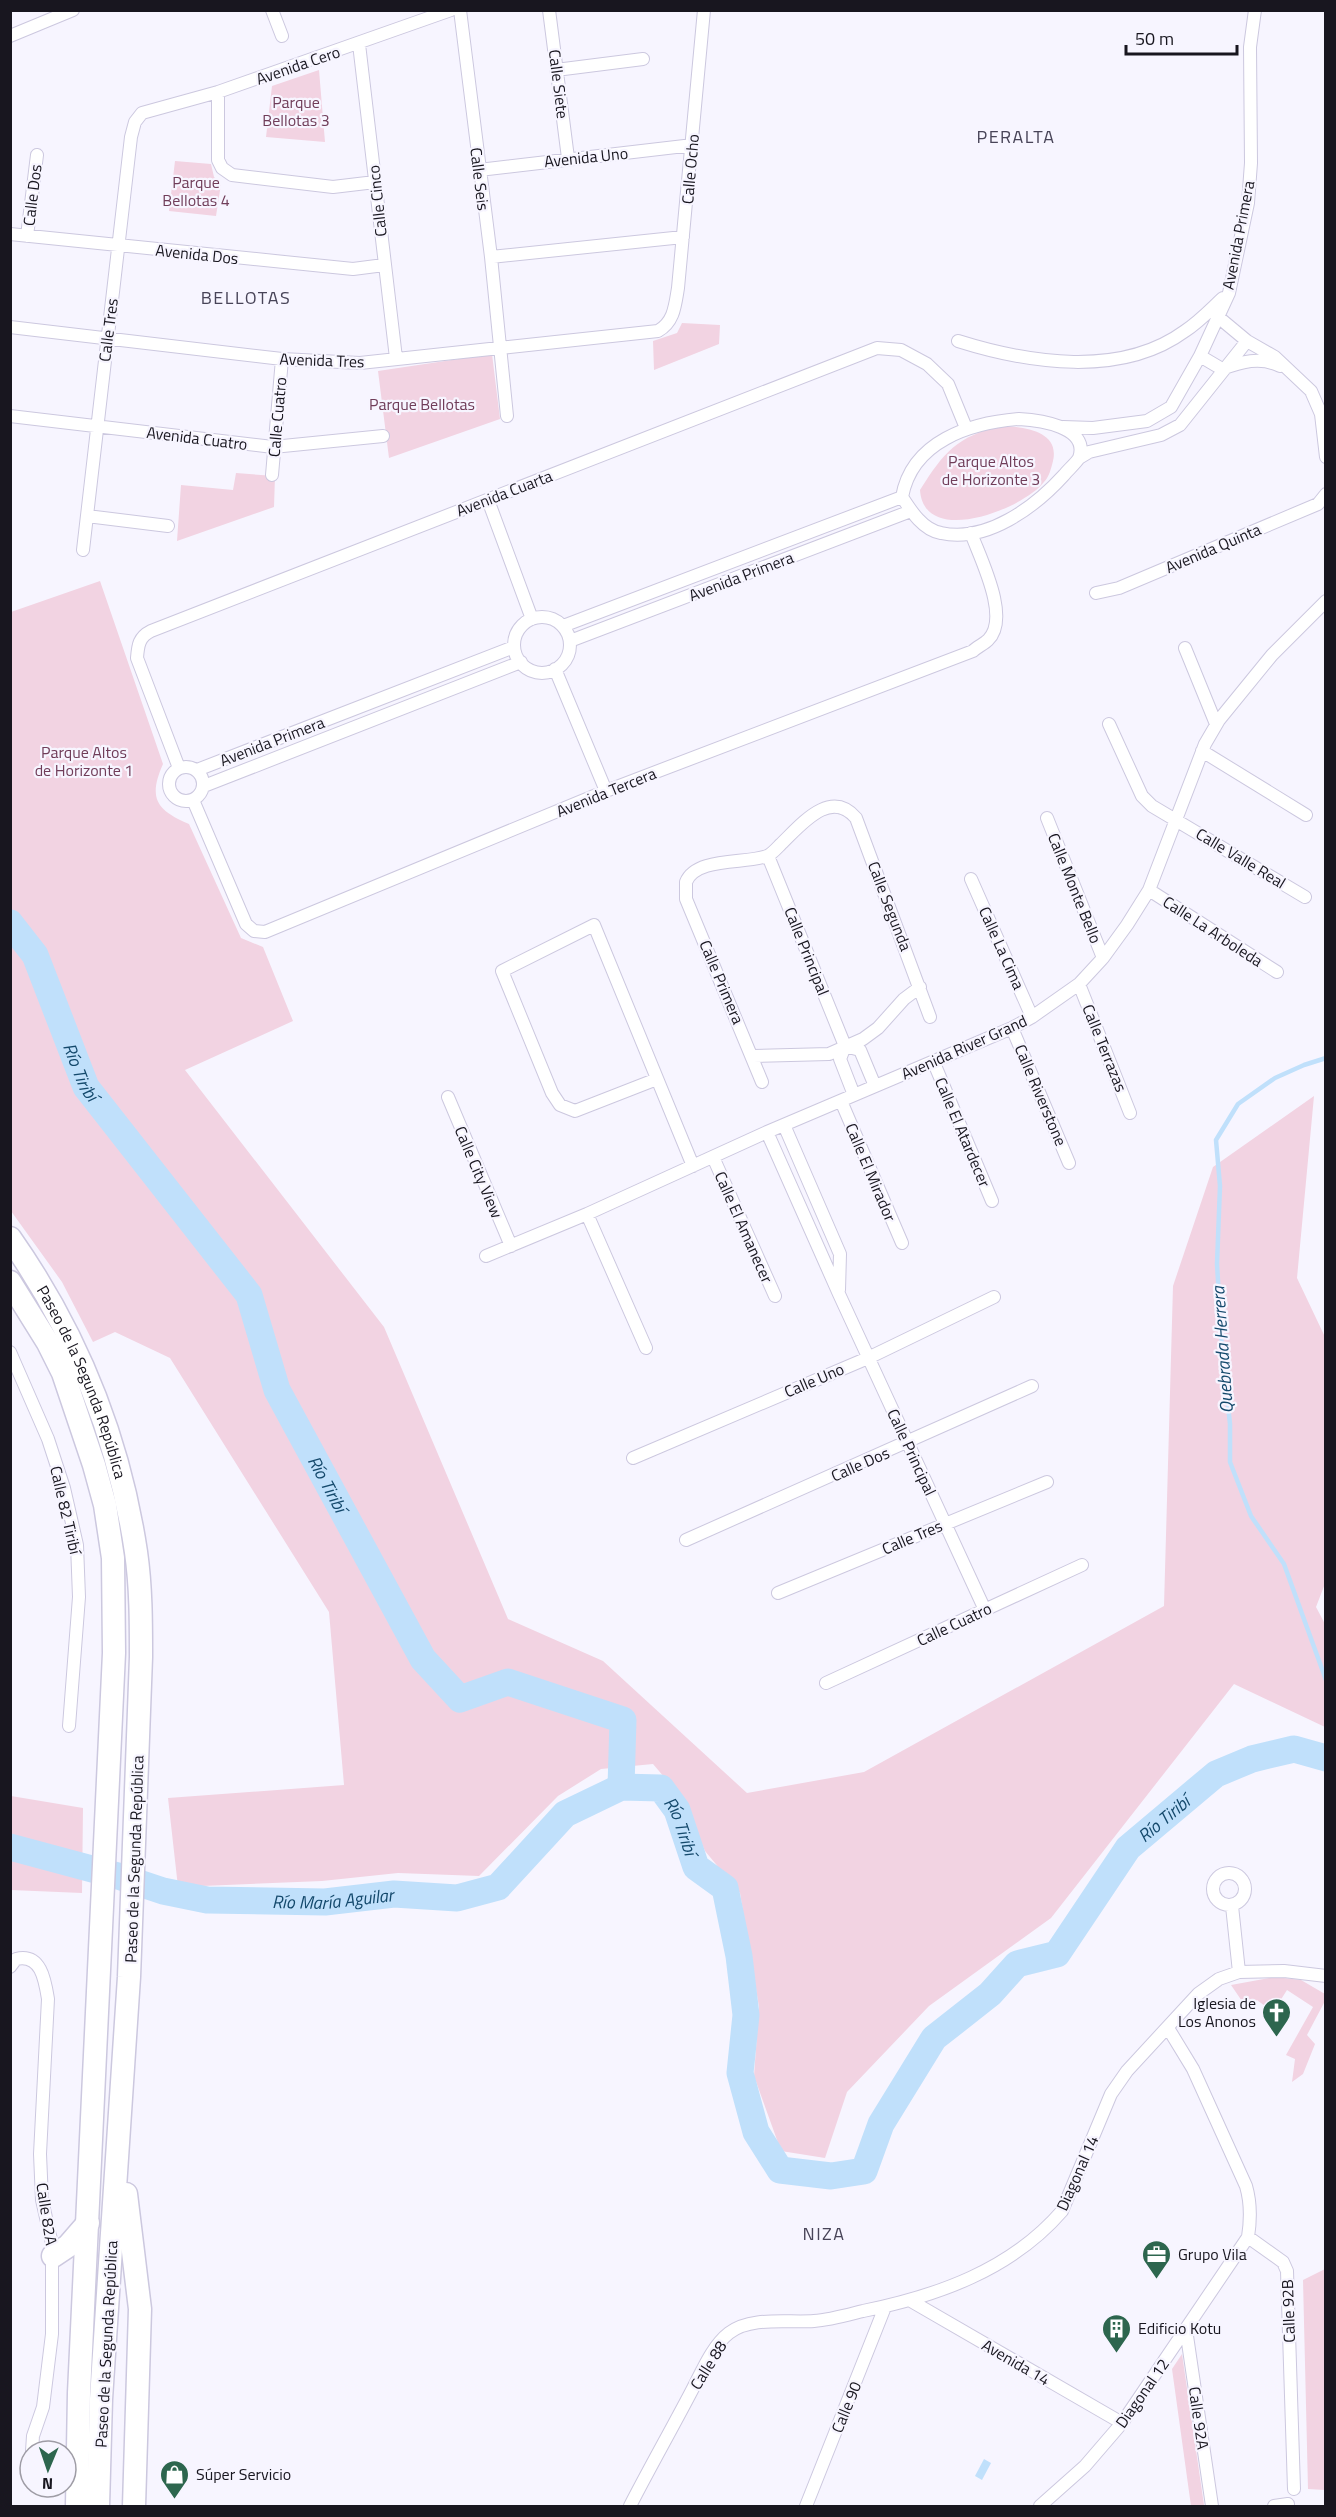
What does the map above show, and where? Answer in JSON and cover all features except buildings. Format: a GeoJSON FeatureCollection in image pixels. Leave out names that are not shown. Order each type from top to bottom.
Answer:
{"type":"FeatureCollection","features":[{"type":"Feature","properties":{"kind":"highway","name":"Paseo de la Segunda República"},"geometry":{"type":"LineString","coordinates":[[10,1238],[48,1294],[79,1357],[107,1432],[127,1506],[136,1552],[141,1604],[129,1977],[101,2399],[98,2506]]}},
{"type":"Feature","properties":{"kind":"highway","name":"Paseo de la Segunda República"},"geometry":{"type":"LineString","coordinates":[[10,1282],[48,1343],[63,1373],[83,1428],[105,1506],[113,1558],[114,1609],[108,1796],[79,2393],[77,2506]]}},
{"type":"Feature","properties":{"kind":"highway"},"geometry":{"type":"LineString","coordinates":[[119,2139],[140,2309],[134,2506]]}},
{"type":"Feature","properties":{"kind":"highway"},"geometry":{"type":"LineString","coordinates":[[52,2256],[68,2246],[88,2223]]}},
{"type":"Feature","properties":{"kind":"street"},"geometry":{"type":"LineString","coordinates":[[10,36],[73,10]]}},
{"type":"Feature","properties":{"kind":"street"},"geometry":{"type":"LineString","coordinates":[[272,10],[282,36]]}},
{"type":"Feature","properties":{"kind":"street","name":"Avenida Cero"},"geometry":{"type":"LineString","coordinates":[[142,113],[218,92],[451,10]]}},
{"type":"Feature","properties":{"kind":"street","name":"Calle Seis"},"geometry":{"type":"LineString","coordinates":[[460,10],[491,257],[507,416]]}},
{"type":"Feature","properties":{"kind":"street","name":"Calle Siete"},"geometry":{"type":"LineString","coordinates":[[549,10],[568,158]]}},
{"type":"Feature","properties":{"kind":"street","name":"Calle Ocho"},"geometry":{"type":"LineString","coordinates":[[668,325],[673,314],[678,288],[684,237],[704,10]]}},
{"type":"Feature","properties":{"kind":"street","name":"Avenida Primera"},"geometry":{"type":"LineString","coordinates":[[563,626],[902,497],[904,485],[921,459],[937,443],[966,428],[984,423],[1019,420],[1041,420],[1063,428],[1102,427],[1147,420],[1171,407],[1200,356],[1228,293],[1248,203],[1251,163],[1250,47],[1255,10]]}},
{"type":"Feature","properties":{"kind":"street","name":"Calle Cinco"},"geometry":{"type":"LineString","coordinates":[[359,44],[396,358]]}},
{"type":"Feature","properties":{"kind":"street"},"geometry":{"type":"LineString","coordinates":[[556,70],[643,59]]}},
{"type":"Feature","properties":{"kind":"street"},"geometry":{"type":"LineString","coordinates":[[218,92],[218,160],[222,168],[232,175],[333,187],[375,182]]}},
{"type":"Feature","properties":{"kind":"street","name":"Calle Tres"},"geometry":{"type":"LineString","coordinates":[[83,550],[131,137],[135,122],[142,113]]}},
{"type":"Feature","properties":{"kind":"street","name":"Avenida Uno"},"geometry":{"type":"LineString","coordinates":[[479,170],[693,145]]}},
{"type":"Feature","properties":{"kind":"street","name":"Calle Dos"},"geometry":{"type":"LineString","coordinates":[[27,236],[37,155]]}},
{"type":"Feature","properties":{"kind":"street","name":"Avenida Dos"},"geometry":{"type":"LineString","coordinates":[[10,234],[353,269],[384,265]]}},
{"type":"Feature","properties":{"kind":"street"},"geometry":{"type":"LineString","coordinates":[[491,257],[684,237]]}},
{"type":"Feature","properties":{"kind":"street"},"geometry":{"type":"LineString","coordinates":[[958,341],[1016,356],[1072,362],[1128,356],[1150,349],[1186,331],[1228,293]]}},
{"type":"Feature","properties":{"kind":"street"},"geometry":{"type":"LineString","coordinates":[[1217,316],[1247,341],[1275,357],[1311,391],[1321,414],[1326,457]]}},
{"type":"Feature","properties":{"kind":"street","name":"Avenida Tres"},"geometry":{"type":"LineString","coordinates":[[10,327],[282,359],[360,363],[658,331],[668,325]]}},
{"type":"Feature","properties":{"kind":"street"},"geometry":{"type":"LineString","coordinates":[[902,497],[912,512],[928,528],[940,533],[971,533],[997,525],[1033,504],[1052,489],[1079,458],[1089,452],[1161,435],[1180,425],[1215,383],[1222,369],[1247,341]]}},
{"type":"Feature","properties":{"kind":"street","name":"Avenida Cuarta"},"geometry":{"type":"LineString","coordinates":[[179,768],[137,658],[142,636],[877,348],[901,350],[927,364],[948,384],[966,428]]}},
{"type":"Feature","properties":{"kind":"street"},"geometry":{"type":"LineString","coordinates":[[1200,356],[1222,369]]}},
{"type":"Feature","properties":{"kind":"street","name":"Calle Cuatro"},"geometry":{"type":"LineString","coordinates":[[272,474],[282,359]]}},
{"type":"Feature","properties":{"kind":"street"},"geometry":{"type":"LineString","coordinates":[[1222,369],[1241,362],[1264,361],[1293,372]]}},
{"type":"Feature","properties":{"kind":"street","name":"Avenida Cuatro"},"geometry":{"type":"LineString","coordinates":[[10,416],[273,447],[383,436]]}},
{"type":"Feature","properties":{"kind":"street"},"geometry":{"type":"LineString","coordinates":[[1063,428],[1073,434],[1079,446],[1079,458]]}},
{"type":"Feature","properties":{"kind":"street","name":"Avenida Quinta"},"geometry":{"type":"LineString","coordinates":[[1096,592],[1119,588],[1318,504],[1326,494]]}},
{"type":"Feature","properties":{"kind":"street"},"geometry":{"type":"LineString","coordinates":[[488,500],[532,619]]}},
{"type":"Feature","properties":{"kind":"street","name":"Avenida Primera"},"geometry":{"type":"LineString","coordinates":[[570,641],[912,512]]}},
{"type":"Feature","properties":{"kind":"street"},"geometry":{"type":"LineString","coordinates":[[87,516],[168,526]]}},
{"type":"Feature","properties":{"kind":"street","name":"Avenida Tercera"},"geometry":{"type":"LineString","coordinates":[[193,800],[246,924],[254,931],[265,932],[606,791],[973,651],[990,639],[996,625],[998,607],[971,533]]}},
{"type":"Feature","properties":{"kind":"street","name":"Avenida River Grand"},"geometry":{"type":"LineString","coordinates":[[486,1256],[587,1215],[767,1132],[1012,1028],[1079,984],[1103,958],[1149,890],[1202,751],[1216,724],[1272,655],[1326,601]]}},
{"type":"Feature","properties":{"kind":"street"},"geometry":{"type":"LineString","coordinates":[[543,617],[554,619],[563,626],[570,641],[569,652],[564,662],[555,669],[543,672],[531,670],[521,663],[514,647],[516,636],[522,626],[532,619],[543,617]]}},
{"type":"Feature","properties":{"kind":"street","name":"Avenida Primera"},"geometry":{"type":"LineString","coordinates":[[197,770],[514,647]]}},
{"type":"Feature","properties":{"kind":"street"},"geometry":{"type":"LineString","coordinates":[[1185,648],[1216,724]]}},
{"type":"Feature","properties":{"kind":"street","name":"Avenida Primera"},"geometry":{"type":"LineString","coordinates":[[204,786],[521,663]]}},
{"type":"Feature","properties":{"kind":"street"},"geometry":{"type":"LineString","coordinates":[[555,669],[606,791]]}},
{"type":"Feature","properties":{"kind":"street","name":"Calle Valle Real"},"geometry":{"type":"LineString","coordinates":[[1109,724],[1142,796],[1152,806],[1305,897]]}},
{"type":"Feature","properties":{"kind":"street"},"geometry":{"type":"LineString","coordinates":[[1202,751],[1306,815]]}},
{"type":"Feature","properties":{"kind":"street"},"geometry":{"type":"LineString","coordinates":[[185,766],[197,770],[203,780],[202,792],[193,800],[181,800],[172,794],[169,788],[171,776],[179,768],[185,766]]}},
{"type":"Feature","properties":{"kind":"street","name":"Calle Segunda"},"geometry":{"type":"LineString","coordinates":[[768,856],[818,812],[837,806],[848,809],[856,818],[930,1017]]}},
{"type":"Feature","properties":{"kind":"street","name":"Calle Monte Bello"},"geometry":{"type":"LineString","coordinates":[[1047,818],[1103,958]]}},
{"type":"Feature","properties":{"kind":"street","name":"Calle Primera"},"geometry":{"type":"LineString","coordinates":[[762,1082],[686,899],[686,882],[693,872],[705,867],[768,856]]}},
{"type":"Feature","properties":{"kind":"street","name":"Calle Principal"},"geometry":{"type":"LineString","coordinates":[[768,856],[845,1046],[840,1059],[854,1095]]}},
{"type":"Feature","properties":{"kind":"street","name":"Calle La Cima"},"geometry":{"type":"LineString","coordinates":[[971,879],[1032,1017]]}},
{"type":"Feature","properties":{"kind":"street","name":"Calle La Arboleda"},"geometry":{"type":"LineString","coordinates":[[1149,890],[1277,972]]}},
{"type":"Feature","properties":{"kind":"street"},"geometry":{"type":"LineString","coordinates":[[657,1079],[575,1111],[560,1105],[552,1093],[502,971],[594,925],[693,1166]]}},
{"type":"Feature","properties":{"kind":"street","name":"Calle Terrazas"},"geometry":{"type":"LineString","coordinates":[[1079,984],[1130,1113]]}},
{"type":"Feature","properties":{"kind":"street"},"geometry":{"type":"LineString","coordinates":[[753,1056],[829,1054],[863,1039],[878,1028],[904,999],[920,987]]}},
{"type":"Feature","properties":{"kind":"street","name":"Calle Riverstone"},"geometry":{"type":"LineString","coordinates":[[1012,1028],[1069,1163]]}},
{"type":"Feature","properties":{"kind":"street","name":"Calle Principal"},"geometry":{"type":"LineString","coordinates":[[845,1046],[858,1049],[862,1053],[875,1086]]}},
{"type":"Feature","properties":{"kind":"street","name":"Calle El Atardecer"},"geometry":{"type":"LineString","coordinates":[[934,1063],[992,1201]]}},
{"type":"Feature","properties":{"kind":"street","name":"Calle City View"},"geometry":{"type":"LineString","coordinates":[[447,1097],[511,1246]]}},
{"type":"Feature","properties":{"kind":"street","name":"Calle El Mirador"},"geometry":{"type":"LineString","coordinates":[[841,1101],[902,1243]]}},
{"type":"Feature","properties":{"kind":"street","name":"Calle Principal"},"geometry":{"type":"LineString","coordinates":[[784,1125],[840,1254],[838,1294]]}},
{"type":"Feature","properties":{"kind":"street","name":"Calle Principal"},"geometry":{"type":"LineString","coordinates":[[767,1132],[838,1294],[985,1610]]}},
{"type":"Feature","properties":{"kind":"street","name":"Calle El Amanecer"},"geometry":{"type":"LineString","coordinates":[[713,1157],[776,1296]]}},
{"type":"Feature","properties":{"kind":"street"},"geometry":{"type":"LineString","coordinates":[[587,1215],[646,1348]]}},
{"type":"Feature","properties":{"kind":"street","name":"Calle Uno"},"geometry":{"type":"LineString","coordinates":[[633,1458],[868,1358],[994,1298]]}},
{"type":"Feature","properties":{"kind":"street","name":"Calle 82 Tiribí"},"geometry":{"type":"LineString","coordinates":[[10,1352],[48,1440],[64,1488],[77,1545],[80,1597],[69,1726]]}},
{"type":"Feature","properties":{"kind":"street","name":"Calle Dos"},"geometry":{"type":"LineString","coordinates":[[686,1540],[1032,1386]]}},
{"type":"Feature","properties":{"kind":"street","name":"Calle Tres"},"geometry":{"type":"LineString","coordinates":[[778,1593],[1047,1482]]}},
{"type":"Feature","properties":{"kind":"street","name":"Calle Cuatro"},"geometry":{"type":"LineString","coordinates":[[826,1683],[1082,1565]]}},
{"type":"Feature","properties":{"kind":"street"},"geometry":{"type":"LineString","coordinates":[[1232,1906],[1239,1972],[1284,1971],[1326,1976]]}},
{"type":"Feature","properties":{"kind":"street","name":"Calle 82A"},"geometry":{"type":"LineString","coordinates":[[13,1963],[24,1957],[33,1960],[40,1967],[48,1999],[40,2154],[42,2200],[50,2234],[52,2256],[52,2334],[43,2407],[33,2439]]}},
{"type":"Feature","properties":{"kind":"street","name":"Diagonal 14"},"geometry":{"type":"LineString","coordinates":[[885,2307],[911,2301],[976,2277],[1028,2243],[1050,2224],[1062,2211],[1111,2094],[1127,2071],[1198,1994],[1219,1979],[1239,1972]]}},
{"type":"Feature","properties":{"kind":"street"},"geometry":{"type":"LineString","coordinates":[[1168,2028],[1193,2069],[1246,2186],[1250,2198],[1251,2217],[1248,2236]]}},
{"type":"Feature","properties":{"kind":"street","name":"Diagonal 12"},"geometry":{"type":"LineString","coordinates":[[1040,2506],[1085,2466],[1122,2423],[1248,2236]]}},
{"type":"Feature","properties":{"kind":"street","name":"Calle 92B"},"geometry":{"type":"LineString","coordinates":[[1248,2236],[1283,2262],[1287,2271],[1294,2489]]}},
{"type":"Feature","properties":{"kind":"street","name":"Avenida 14"},"geometry":{"type":"LineString","coordinates":[[911,2301],[1122,2423]]}},
{"type":"Feature","properties":{"kind":"street","name":"Calle 88"},"geometry":{"type":"LineString","coordinates":[[630,2506],[706,2366],[728,2334],[740,2326],[815,2321],[885,2307]]}},
{"type":"Feature","properties":{"kind":"street","name":"Calle 90"},"geometry":{"type":"LineString","coordinates":[[806,2506],[885,2307]]}},
{"type":"Feature","properties":{"kind":"street","name":"Calle 92A"},"geometry":{"type":"LineString","coordinates":[[1186,2329],[1212,2506]]}},
{"type":"Feature","properties":{"kind":"street"},"geometry":{"type":"LineString","coordinates":[[1274,2506],[1288,2504]]}},
{"type":"Feature","properties":{"kind":"green space","name":"Parque Bellotas 3"},"geometry":{"type":"Polygon","coordinates":[[[319,70],[325,142],[266,137],[272,86],[319,70]]]}},
{"type":"Feature","properties":{"kind":"green space","name":"Parque Bellotas 4"},"geometry":{"type":"Polygon","coordinates":[[[175,161],[211,164],[214,177],[221,184],[216,216],[169,211],[175,161]]]}},
{"type":"Feature","properties":{"kind":"green space"},"geometry":{"type":"Polygon","coordinates":[[[682,323],[720,325],[719,344],[654,370],[653,341],[677,333],[682,323]]]}},
{"type":"Feature","properties":{"kind":"green space","name":"Parque Bellotas"},"geometry":{"type":"Polygon","coordinates":[[[492,354],[500,419],[389,458],[378,371],[492,354]]]}},
{"type":"Feature","properties":{"kind":"green space","name":"Parque Altos de Horizonte 3"},"geometry":{"type":"Polygon","coordinates":[[[1002,426],[1030,430],[1046,437],[1054,451],[1049,475],[1033,492],[997,512],[976,518],[955,520],[938,517],[926,507],[920,490],[937,465],[963,441],[1002,426]]]}},
{"type":"Feature","properties":{"kind":"green space"},"geometry":{"type":"Polygon","coordinates":[[[236,473],[275,476],[274,507],[177,541],[181,485],[233,490],[236,473]]]}},
{"type":"Feature","properties":{"kind":"green space","name":"Parque Altos de Horizonte 1"},"geometry":{"type":"Polygon","coordinates":[[[100,581],[163,764],[156,786],[158,802],[169,814],[189,824],[241,938],[263,947],[293,1021],[185,1070],[384,1327],[508,1619],[603,1661],[747,1793],[864,1772],[1164,1606],[1173,1286],[1213,1167],[1314,1096],[1297,1278],[1325,1337],[1326,1581],[1316,1607],[1325,1624],[1325,1727],[1234,1684],[1051,1918],[929,2006],[847,2092],[825,2158],[781,2151],[754,2076],[759,2007],[740,1893],[705,1851],[682,1798],[653,1764],[601,1769],[558,1796],[479,1876],[398,1873],[322,1881],[178,1887],[168,1798],[344,1785],[329,1612],[170,1358],[115,1332],[93,1342],[62,1282],[11,1211],[11,612],[100,581]]]}},
{"type":"Feature","properties":{"kind":"green space"},"geometry":{"type":"Polygon","coordinates":[[[11,1796],[83,1808],[82,1893],[11,1890],[11,1796]]]}},
{"type":"Feature","properties":{"kind":"green space"},"geometry":{"type":"Polygon","coordinates":[[[1275,1977],[1301,1980],[1325,1994],[1325,2001],[1307,2035],[1315,2044],[1303,2074],[1292,2082],[1295,2059],[1286,2055],[1313,2007],[1287,1990],[1273,2012],[1257,2000],[1248,2010],[1231,1985],[1275,1977]]]}},
{"type":"Feature","properties":{"kind":"green space"},"geometry":{"type":"Polygon","coordinates":[[[1325,2269],[1325,2490],[1308,2489],[1303,2280],[1325,2269]]]}},
{"type":"Feature","properties":{"kind":"green space"},"geometry":{"type":"Polygon","coordinates":[[[1182,2354],[1204,2505],[1191,2506],[1172,2369],[1182,2354]]]}},
{"type":"Feature","properties":{"kind":"water"},"geometry":{"type":"Polygon","coordinates":[[[984,2459],[991,2463],[982,2480],[975,2476],[984,2459]]]}},
{"type":"Feature","properties":{"kind":"waterway","name":"Río Tiribí"},"geometry":{"type":"LineString","coordinates":[[10,923],[35,955],[86,1087],[249,1295],[277,1390],[423,1659],[460,1699],[508,1682],[623,1720],[621,1787]]}},
{"type":"Feature","properties":{"kind":"waterway","name":"Quebrada Herrera"},"geometry":{"type":"LineString","coordinates":[[1326,1058],[1275,1078],[1238,1104],[1216,1140],[1220,1186],[1217,1264],[1222,1348],[1230,1424],[1230,1462],[1251,1516],[1284,1564],[1326,1680]]}},
{"type":"Feature","properties":{"kind":"waterway","name":"Río Tiribí"},"geometry":{"type":"LineString","coordinates":[[10,1847],[118,1876],[163,1891],[207,1900],[325,1902],[394,1894],[457,1898],[498,1887],[565,1814],[621,1787],[661,1788],[677,1810],[696,1867],[725,1888],[739,1956],[746,2015],[740,2073],[756,2132],[780,2170],[831,2176],[864,2171],[881,2124],[934,2038],[990,1994],[1017,1964],[1057,1954],[1128,1848],[1216,1774],[1252,1759],[1294,1749],[1326,1758]]}},
{"type":"Feature","properties":{"kind":"place","name":"Iglesia de Los Anonos"},"geometry":{"type":"Point","coordinates":[1277,2038]}},
{"type":"Feature","properties":{"kind":"place","name":"Grupo Vila"},"geometry":{"type":"Point","coordinates":[1157,2280]}},
{"type":"Feature","properties":{"kind":"place","name":"Edificio Kotu"},"geometry":{"type":"Point","coordinates":[1117,2354]}},
{"type":"Feature","properties":{"kind":"place","name":"Súper Servicio"},"geometry":{"type":"Point","coordinates":[175,2500]}},
{"type":"Feature","properties":{"kind":"district","name":"PERALTA"},"geometry":{"type":"Point","coordinates":[1016,136]}},
{"type":"Feature","properties":{"kind":"district","name":"BELLOTAS"},"geometry":{"type":"Point","coordinates":[246,297]}},
{"type":"Feature","properties":{"kind":"district","name":"NIZA"},"geometry":{"type":"Point","coordinates":[824,2233]}},
{"type":"Feature","properties":{"kind":"water label","name":"Río María Aguilar"},"geometry":{"type":"Point","coordinates":[332,1897]}}]}
